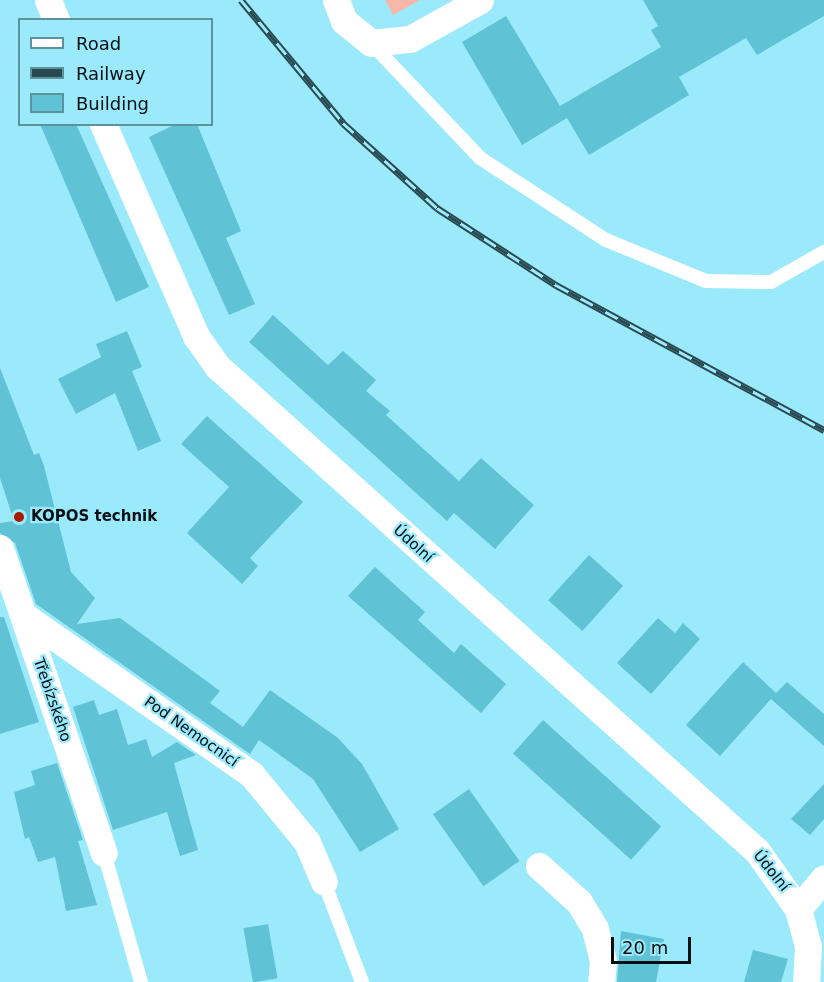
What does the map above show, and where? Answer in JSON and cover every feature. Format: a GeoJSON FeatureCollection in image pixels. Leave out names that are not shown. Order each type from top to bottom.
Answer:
{"type":"FeatureCollection","features":[{"type":"Feature","properties":{"kind":"street"},"geometry":{"type":"LineString","coordinates":[[48,0],[55,18]]}},
{"type":"Feature","properties":{"kind":"street"},"geometry":{"type":"LineString","coordinates":[[336,0],[344,21],[372,43],[410,39],[480,0]]}},
{"type":"Feature","properties":{"kind":"street","name":"Údolní"},"geometry":{"type":"LineString","coordinates":[[104,126],[196,336],[218,367],[757,851],[798,909]]}},
{"type":"Feature","properties":{"kind":"street","name":"Třebízského"},"geometry":{"type":"LineString","coordinates":[[0,548],[104,853]]}},
{"type":"Feature","properties":{"kind":"street","name":"Pod Nemocnicí"},"geometry":{"type":"LineString","coordinates":[[23,615],[252,775],[307,842],[324,882]]}},
{"type":"Feature","properties":{"kind":"street"},"geometry":{"type":"LineString","coordinates":[[539,866],[579,902],[595,929],[603,961],[601,982]]}},
{"type":"Feature","properties":{"kind":"street"},"geometry":{"type":"LineString","coordinates":[[806,982],[808,947],[798,909],[824,878]]}},
{"type":"Feature","properties":{"kind":"lane"},"geometry":{"type":"LineString","coordinates":[[372,43],[480,158],[606,240],[706,281],[771,282],[824,252]]}},
{"type":"Feature","properties":{"kind":"lane"},"geometry":{"type":"LineString","coordinates":[[104,853],[141,982]]}},
{"type":"Feature","properties":{"kind":"lane"},"geometry":{"type":"LineString","coordinates":[[324,882],[362,982]]}},
{"type":"Feature","properties":{"kind":"shaded area"},"geometry":{"type":"Polygon","coordinates":[[[385,0],[420,0],[393,15],[385,0]]]}},
{"type":"Feature","properties":{"kind":"building"},"geometry":{"type":"Polygon","coordinates":[[[643,0],[824,0],[824,16],[757,55],[746,38],[679,77],[689,95],[589,155],[567,118],[522,145],[462,42],[506,16],[560,106],[661,47],[651,30],[658,26],[643,0]]]}},
{"type":"Feature","properties":{"kind":"building"},"geometry":{"type":"Polygon","coordinates":[[[41,126],[77,126],[149,287],[116,302],[41,126]]]}},
{"type":"Feature","properties":{"kind":"building"},"geometry":{"type":"Polygon","coordinates":[[[172,126],[198,126],[241,231],[226,238],[255,304],[229,315],[149,137],[172,126]]]}},
{"type":"Feature","properties":{"kind":"building"},"geometry":{"type":"Polygon","coordinates":[[[273,315],[328,365],[343,351],[376,380],[366,391],[390,411],[386,415],[459,481],[481,458],[534,505],[495,549],[454,513],[447,521],[249,342],[273,315]]]}},
{"type":"Feature","properties":{"kind":"building"},"geometry":{"type":"Polygon","coordinates":[[[127,331],[142,367],[132,371],[161,441],[138,451],[115,393],[76,414],[58,379],[101,357],[96,344],[127,331]]]}},
{"type":"Feature","properties":{"kind":"building"},"geometry":{"type":"Polygon","coordinates":[[[0,368],[34,455],[39,453],[44,466],[71,572],[95,598],[77,624],[120,618],[220,691],[210,703],[243,727],[270,690],[338,738],[362,764],[399,829],[360,852],[313,779],[259,740],[250,754],[36,604],[15,543],[0,533],[0,523],[14,521],[0,478],[0,368]]]}},
{"type":"Feature","properties":{"kind":"building"},"geometry":{"type":"Polygon","coordinates":[[[207,416],[303,502],[250,558],[258,566],[242,584],[187,533],[229,487],[181,444],[207,416]]]}},
{"type":"Feature","properties":{"kind":"building"},"geometry":{"type":"Polygon","coordinates":[[[589,555],[623,586],[582,631],[548,600],[589,555]]]}},
{"type":"Feature","properties":{"kind":"building"},"geometry":{"type":"Polygon","coordinates":[[[375,567],[425,612],[418,620],[454,653],[461,644],[506,684],[481,713],[348,596],[375,567]]]}},
{"type":"Feature","properties":{"kind":"building"},"geometry":{"type":"Polygon","coordinates":[[[0,617],[4,617],[39,722],[0,734],[0,617]]]}},
{"type":"Feature","properties":{"kind":"building"},"geometry":{"type":"Polygon","coordinates":[[[658,618],[675,633],[683,623],[700,639],[651,694],[617,663],[658,618]]]}},
{"type":"Feature","properties":{"kind":"building"},"geometry":{"type":"Polygon","coordinates":[[[743,662],[776,693],[787,682],[824,714],[824,746],[771,699],[720,756],[686,725],[743,662]]]}},
{"type":"Feature","properties":{"kind":"building"},"geometry":{"type":"Polygon","coordinates":[[[94,700],[99,715],[117,709],[128,745],[146,739],[152,757],[177,742],[196,755],[174,763],[198,850],[180,856],[167,812],[113,830],[73,707],[94,700]]]}},
{"type":"Feature","properties":{"kind":"building"},"geometry":{"type":"Polygon","coordinates":[[[543,720],[661,826],[631,860],[513,753],[543,720]]]}},
{"type":"Feature","properties":{"kind":"building"},"geometry":{"type":"Polygon","coordinates":[[[57,763],[83,840],[78,841],[97,905],[66,911],[55,857],[38,862],[29,837],[25,839],[14,792],[35,785],[31,771],[57,763]]]}},
{"type":"Feature","properties":{"kind":"building"},"geometry":{"type":"Polygon","coordinates":[[[824,784],[824,819],[810,835],[791,819],[824,784]]]}},
{"type":"Feature","properties":{"kind":"building"},"geometry":{"type":"Polygon","coordinates":[[[469,789],[519,861],[483,886],[433,814],[469,789]]]}},
{"type":"Feature","properties":{"kind":"building"},"geometry":{"type":"Polygon","coordinates":[[[268,924],[278,978],[253,982],[243,928],[268,924]]]}},
{"type":"Feature","properties":{"kind":"building"},"geometry":{"type":"Polygon","coordinates":[[[621,931],[664,939],[656,982],[617,982],[621,931]]]}},
{"type":"Feature","properties":{"kind":"building"},"geometry":{"type":"Polygon","coordinates":[[[753,950],[788,959],[781,982],[744,982],[753,950]]]}},
{"type":"Feature","properties":{"kind":"railway"},"geometry":{"type":"LineString","coordinates":[[241,0],[343,123],[437,208],[556,285],[824,430]]}},
{"type":"Feature","properties":{"kind":"place","name":"KOPOS technik"},"geometry":{"type":"Point","coordinates":[19,517]}}]}
